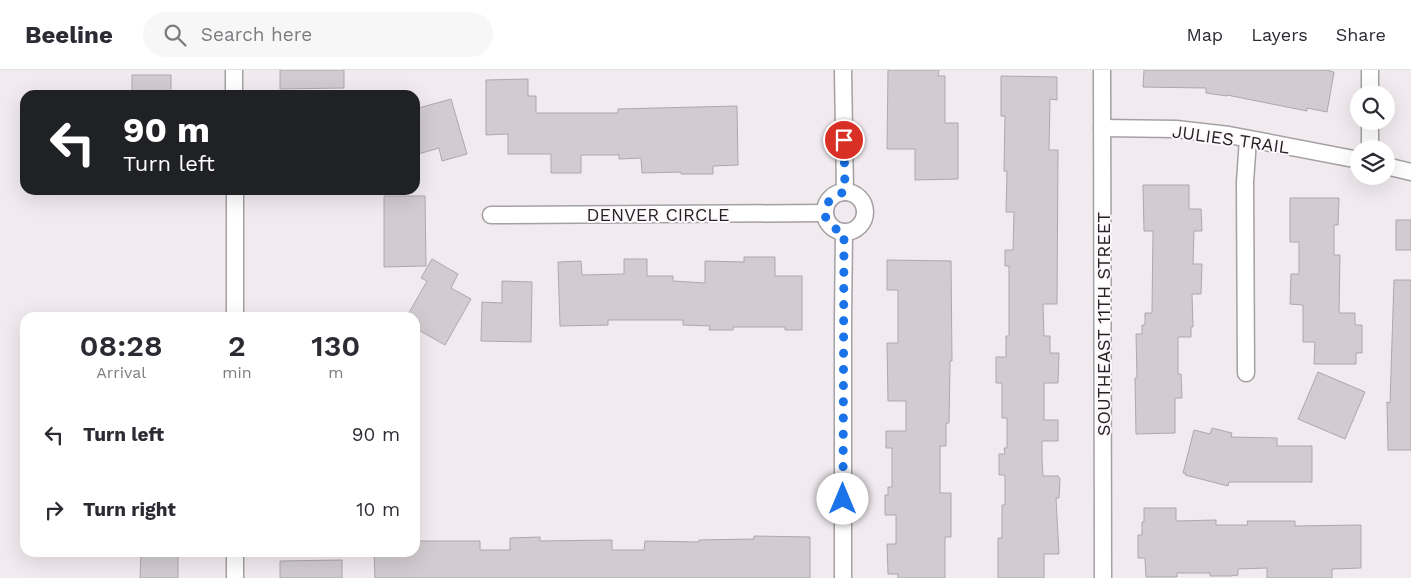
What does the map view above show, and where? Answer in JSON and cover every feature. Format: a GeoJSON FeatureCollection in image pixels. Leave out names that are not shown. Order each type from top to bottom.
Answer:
{"type":"FeatureCollection","features":[{"type":"Feature","properties":{"kind":"street"},"geometry":{"type":"LineString","coordinates":[[234,70],[234,90]]}},
{"type":"Feature","properties":{"kind":"street"},"geometry":{"type":"LineString","coordinates":[[843,70],[845,192]]}},
{"type":"Feature","properties":{"kind":"street","name":"SOUTHEAST 11TH STREET"},"geometry":{"type":"LineString","coordinates":[[1102,70],[1103,578]]}},
{"type":"Feature","properties":{"kind":"street"},"geometry":{"type":"LineString","coordinates":[[1370,70],[1370,85]]}},
{"type":"Feature","properties":{"kind":"street","name":"JULIES TRAIL"},"geometry":{"type":"LineString","coordinates":[[1102,128],[1176,130],[1248,139],[1350,158]]}},
{"type":"Feature","properties":{"kind":"street"},"geometry":{"type":"LineString","coordinates":[[1246,373],[1245,182],[1248,139]]}},
{"type":"Feature","properties":{"kind":"street"},"geometry":{"type":"LineString","coordinates":[[1395,168],[1411,172]]}},
{"type":"Feature","properties":{"kind":"street"},"geometry":{"type":"LineString","coordinates":[[845,192],[861,200],[865,215],[857,229],[844,232],[832,228],[826,219],[825,213],[828,201],[833,196],[845,192]]}},
{"type":"Feature","properties":{"kind":"street"},"geometry":{"type":"LineString","coordinates":[[235,195],[235,312]]}},
{"type":"Feature","properties":{"kind":"street","name":"DENVER CIRCLE"},"geometry":{"type":"LineString","coordinates":[[491,215],[825,213]]}},
{"type":"Feature","properties":{"kind":"street"},"geometry":{"type":"LineString","coordinates":[[843,578],[842,320],[844,232]]}},
{"type":"Feature","properties":{"kind":"street"},"geometry":{"type":"LineString","coordinates":[[235,557],[235,578]]}},
{"type":"Feature","properties":{"kind":"building"},"geometry":{"type":"Polygon","coordinates":[[[280,70],[344,70],[344,88],[280,89],[280,70]]]}},
{"type":"Feature","properties":{"kind":"building"},"geometry":{"type":"Polygon","coordinates":[[[888,70],[939,70],[938,76],[945,76],[945,123],[958,123],[958,179],[915,180],[915,149],[887,149],[888,70]]]}},
{"type":"Feature","properties":{"kind":"building"},"geometry":{"type":"Polygon","coordinates":[[[1144,70],[1326,70],[1334,72],[1327,112],[1307,108],[1307,111],[1227,95],[1206,93],[1206,88],[1143,87],[1144,70]]]}},
{"type":"Feature","properties":{"kind":"building"},"geometry":{"type":"Polygon","coordinates":[[[132,75],[171,75],[171,90],[132,90],[132,75]]]}},
{"type":"Feature","properties":{"kind":"building"},"geometry":{"type":"Polygon","coordinates":[[[1001,76],[1057,77],[1057,100],[1050,99],[1049,150],[1058,150],[1057,304],[1043,304],[1044,336],[1050,336],[1050,353],[1059,353],[1058,383],[1044,383],[1044,420],[1058,420],[1058,441],[1042,441],[1042,459],[1043,476],[1058,476],[1060,479],[1059,498],[1056,498],[1059,554],[1044,554],[1044,578],[998,578],[998,538],[1002,538],[1002,505],[1005,505],[1005,475],[999,475],[999,454],[1005,454],[1004,448],[1007,448],[1007,418],[1002,418],[1002,383],[996,383],[996,357],[1006,357],[1006,336],[1009,336],[1009,266],[1005,266],[1005,250],[1013,250],[1014,212],[1006,212],[1007,171],[1004,171],[1005,116],[1001,116],[1001,76]]]}},
{"type":"Feature","properties":{"kind":"building"},"geometry":{"type":"Polygon","coordinates":[[[528,79],[528,96],[536,96],[536,113],[618,113],[618,109],[737,106],[738,165],[713,166],[713,174],[681,174],[681,172],[642,173],[641,158],[619,159],[619,155],[581,155],[581,173],[551,173],[551,154],[508,154],[508,134],[486,135],[486,80],[528,79]]]}},
{"type":"Feature","properties":{"kind":"building"},"geometry":{"type":"Polygon","coordinates":[[[451,99],[467,154],[442,161],[439,148],[420,154],[420,108],[451,99]]]}},
{"type":"Feature","properties":{"kind":"building"},"geometry":{"type":"Polygon","coordinates":[[[1143,185],[1189,185],[1189,209],[1201,209],[1202,231],[1194,231],[1193,264],[1202,264],[1201,294],[1192,294],[1193,327],[1191,327],[1191,337],[1178,337],[1178,374],[1181,374],[1182,398],[1175,398],[1175,433],[1136,434],[1136,334],[1142,334],[1142,325],[1145,325],[1145,313],[1152,313],[1153,231],[1144,231],[1143,185]]]}},
{"type":"Feature","properties":{"kind":"building"},"geometry":{"type":"Polygon","coordinates":[[[384,196],[425,196],[426,266],[384,267],[384,196]]]}},
{"type":"Feature","properties":{"kind":"building"},"geometry":{"type":"Polygon","coordinates":[[[1290,198],[1339,198],[1338,225],[1334,225],[1334,255],[1340,255],[1339,313],[1355,313],[1355,325],[1362,325],[1362,353],[1356,353],[1356,364],[1314,364],[1315,342],[1303,342],[1303,305],[1290,304],[1291,274],[1299,274],[1299,242],[1290,242],[1290,198]]]}},
{"type":"Feature","properties":{"kind":"building"},"geometry":{"type":"Polygon","coordinates":[[[1396,220],[1411,220],[1411,250],[1396,250],[1396,220]]]}},
{"type":"Feature","properties":{"kind":"building"},"geometry":{"type":"Polygon","coordinates":[[[744,257],[775,257],[775,276],[802,276],[802,330],[785,330],[785,327],[733,327],[733,330],[709,330],[710,326],[683,325],[683,320],[608,320],[608,325],[560,326],[558,262],[581,261],[582,275],[624,274],[624,259],[647,259],[647,276],[673,276],[673,281],[705,283],[705,261],[744,262],[744,257]]]}},
{"type":"Feature","properties":{"kind":"building"},"geometry":{"type":"Polygon","coordinates":[[[432,259],[458,274],[451,288],[471,299],[445,345],[420,331],[420,312],[409,312],[427,281],[421,278],[432,259]]]}},
{"type":"Feature","properties":{"kind":"building"},"geometry":{"type":"Polygon","coordinates":[[[887,260],[951,261],[952,361],[950,361],[949,423],[946,423],[946,446],[940,446],[940,493],[951,493],[951,537],[945,537],[945,578],[898,578],[898,574],[888,574],[887,544],[896,544],[896,515],[885,515],[885,495],[888,495],[888,487],[892,487],[892,448],[886,448],[886,431],[906,431],[906,401],[888,401],[887,343],[898,343],[898,290],[887,290],[887,260]]]}},
{"type":"Feature","properties":{"kind":"building"},"geometry":{"type":"Polygon","coordinates":[[[1394,280],[1411,280],[1411,450],[1388,450],[1387,402],[1390,403],[1394,280]]]}},
{"type":"Feature","properties":{"kind":"building"},"geometry":{"type":"Polygon","coordinates":[[[502,281],[532,282],[531,342],[481,341],[482,302],[502,303],[502,281]]]}},
{"type":"Feature","properties":{"kind":"building"},"geometry":{"type":"Polygon","coordinates":[[[1318,372],[1365,392],[1345,439],[1298,419],[1318,372]]]}},
{"type":"Feature","properties":{"kind":"building"},"geometry":{"type":"Polygon","coordinates":[[[1212,428],[1232,433],[1231,437],[1277,438],[1277,446],[1312,446],[1312,482],[1229,482],[1228,486],[1185,475],[1186,473],[1183,473],[1194,430],[1210,434],[1212,428]]]}},
{"type":"Feature","properties":{"kind":"building"},"geometry":{"type":"Polygon","coordinates":[[[1144,508],[1176,508],[1176,521],[1216,520],[1216,525],[1248,525],[1247,521],[1295,521],[1295,526],[1361,525],[1361,568],[1332,569],[1332,578],[1267,578],[1267,568],[1238,569],[1238,575],[1230,576],[1210,576],[1210,573],[1177,573],[1177,577],[1146,577],[1145,558],[1138,558],[1138,535],[1142,535],[1144,508]]]}},
{"type":"Feature","properties":{"kind":"building"},"geometry":{"type":"Polygon","coordinates":[[[754,536],[810,537],[810,578],[375,578],[374,557],[420,557],[420,541],[480,541],[480,550],[510,550],[510,538],[540,537],[540,541],[612,540],[612,550],[644,550],[645,541],[699,542],[699,540],[754,539],[754,536]]]}},
{"type":"Feature","properties":{"kind":"building"},"geometry":{"type":"Polygon","coordinates":[[[141,557],[178,557],[178,578],[140,578],[141,557]]]}},
{"type":"Feature","properties":{"kind":"building"},"geometry":{"type":"Polygon","coordinates":[[[342,560],[342,578],[280,578],[280,561],[342,560]]]}},
{"type":"Feature","properties":{"kind":"route"},"geometry":{"type":"LineString","coordinates":[[843,499],[842,320],[844,232],[832,228],[826,219],[825,210],[828,201],[833,196],[845,192],[844,140]]}}]}
